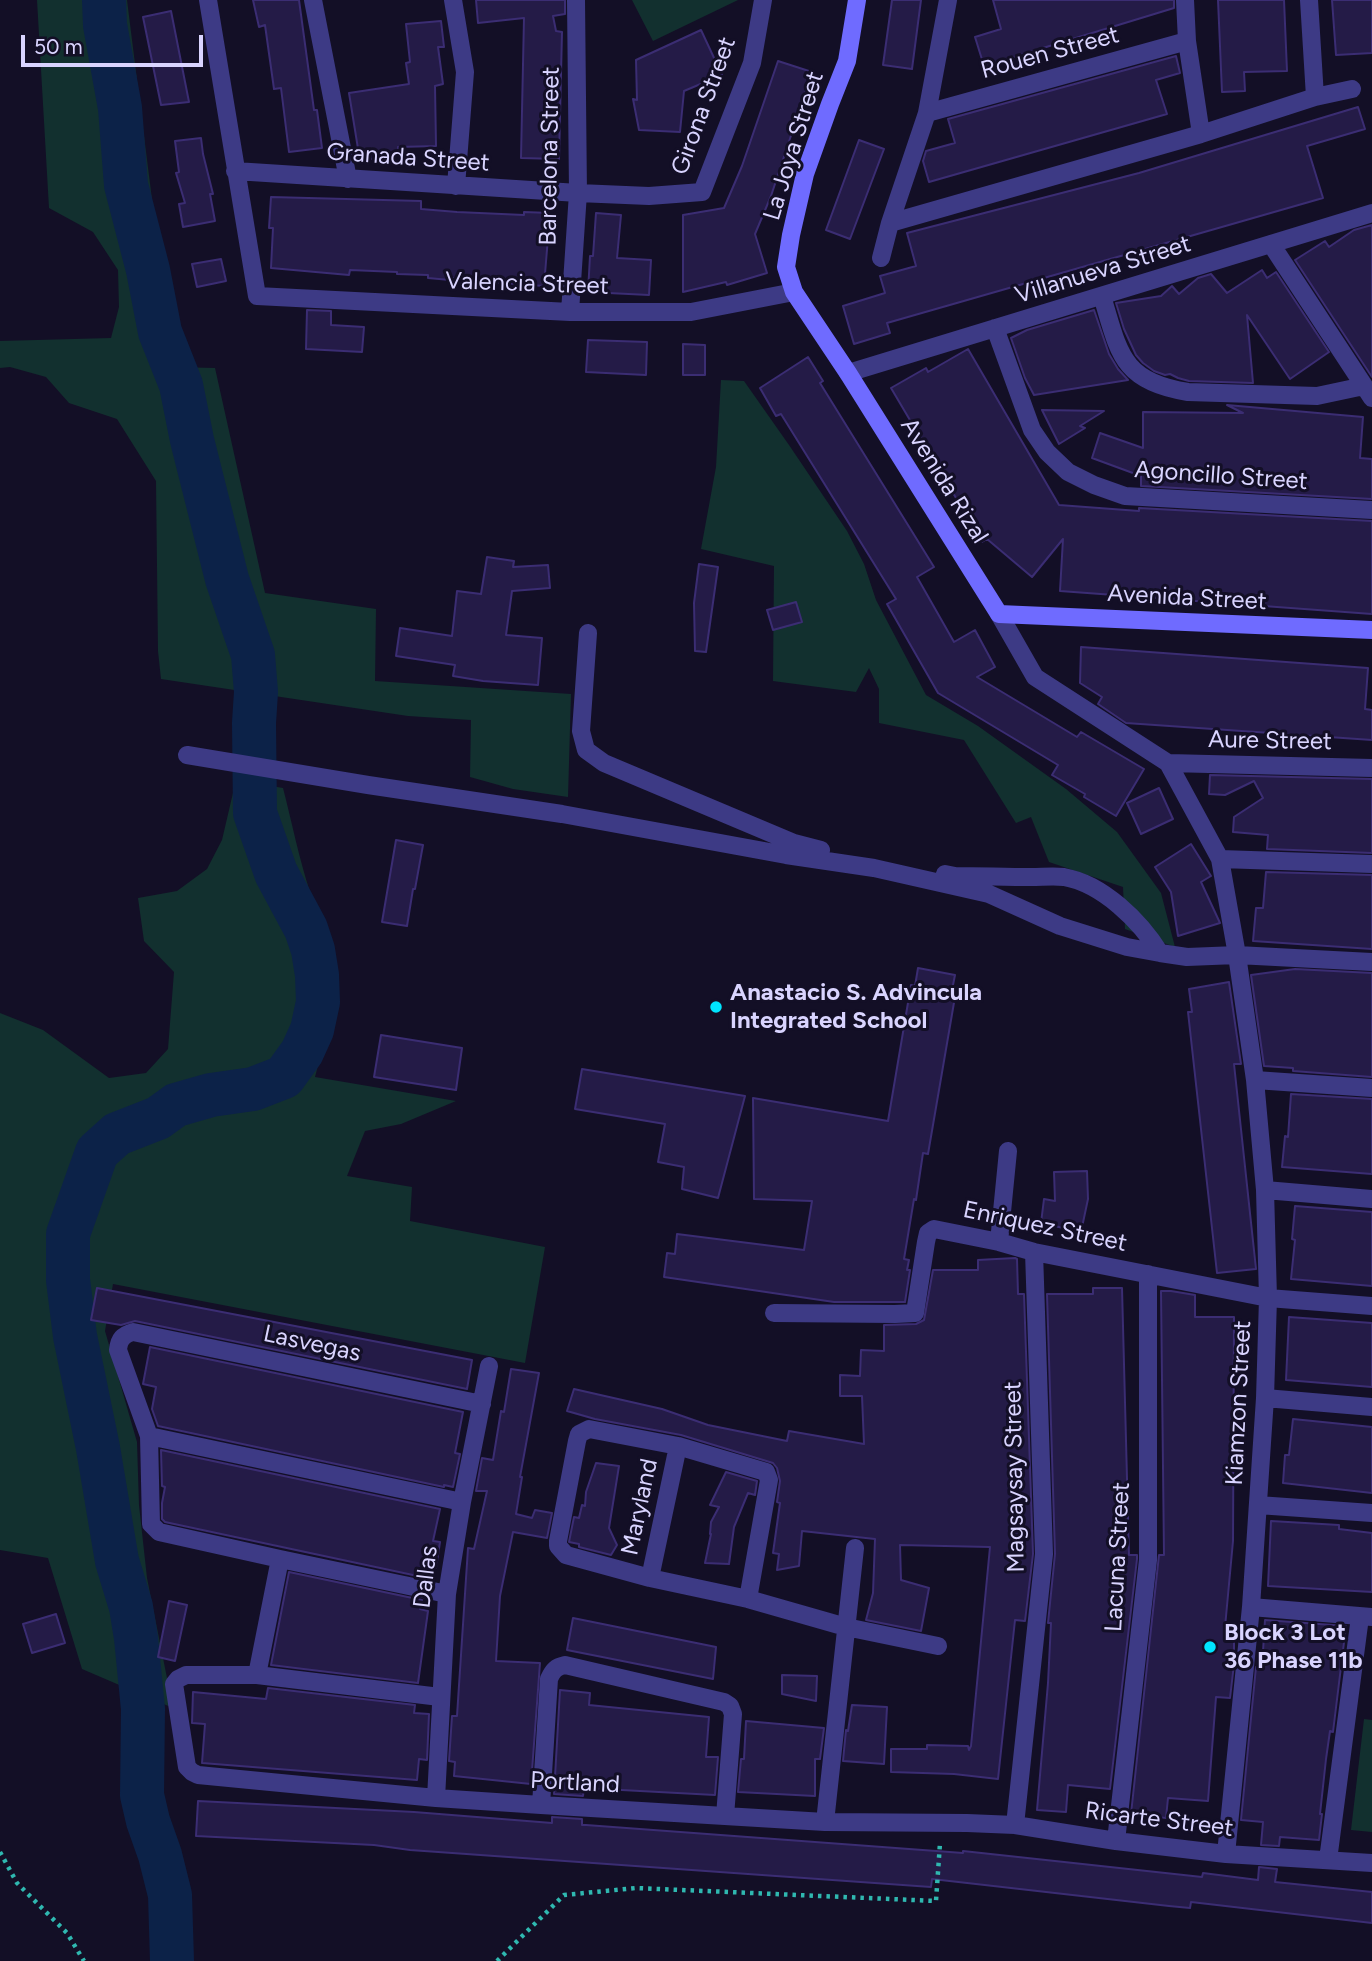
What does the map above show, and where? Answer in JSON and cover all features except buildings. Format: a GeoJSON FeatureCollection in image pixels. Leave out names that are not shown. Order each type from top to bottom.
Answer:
{"type":"FeatureCollection","features":[{"type":"Feature","properties":{"kind":"street"},"geometry":{"type":"LineString","coordinates":[[208,0],[235,171]]}},
{"type":"Feature","properties":{"kind":"street"},"geometry":{"type":"LineString","coordinates":[[313,0],[348,179]]}},
{"type":"Feature","properties":{"kind":"street"},"geometry":{"type":"LineString","coordinates":[[453,0],[465,72],[456,186]]}},
{"type":"Feature","properties":{"kind":"street","name":"Barcelona Street"},"geometry":{"type":"LineString","coordinates":[[570,312],[578,194],[576,0]]}},
{"type":"Feature","properties":{"kind":"street","name":"Girona Street"},"geometry":{"type":"LineString","coordinates":[[578,194],[649,196],[702,192],[752,63],[763,0]]}},
{"type":"Feature","properties":{"kind":"street","name":"La Joya Street"},"geometry":{"type":"LineString","coordinates":[[848,373],[794,292],[786,267],[805,174],[847,61],[858,0]]}},
{"type":"Feature","properties":{"kind":"street"},"geometry":{"type":"LineString","coordinates":[[881,258],[927,113],[948,0]]}},
{"type":"Feature","properties":{"kind":"street"},"geometry":{"type":"LineString","coordinates":[[1185,0],[1186,41],[1201,134]]}},
{"type":"Feature","properties":{"kind":"street"},"geometry":{"type":"LineString","coordinates":[[1309,0],[1315,97]]}},
{"type":"Feature","properties":{"kind":"street","name":"Rouen Street"},"geometry":{"type":"LineString","coordinates":[[927,113],[1186,41]]}},
{"type":"Feature","properties":{"kind":"street"},"geometry":{"type":"LineString","coordinates":[[890,223],[1201,134],[1315,97],[1352,89]]}},
{"type":"Feature","properties":{"kind":"street","name":"Granada Street"},"geometry":{"type":"LineString","coordinates":[[235,171],[578,194]]}},
{"type":"Feature","properties":{"kind":"street","name":"Valencia Street"},"geometry":{"type":"LineString","coordinates":[[235,171],[257,296],[570,312],[691,312],[794,292]]}},
{"type":"Feature","properties":{"kind":"street","name":"Villanueva Street"},"geometry":{"type":"LineString","coordinates":[[848,373],[1372,213]]}},
{"type":"Feature","properties":{"kind":"street"},"geometry":{"type":"LineString","coordinates":[[1102,296],[1119,351],[1132,369],[1162,387],[1188,393],[1317,396],[1368,392],[1271,244]]}},
{"type":"Feature","properties":{"kind":"street","name":"Agoncillo Street"},"geometry":{"type":"LineString","coordinates":[[995,328],[1032,430],[1047,452],[1068,472],[1094,485],[1125,496],[1372,510]]}},
{"type":"Feature","properties":{"kind":"street","name":"Avenida Rizal"},"geometry":{"type":"LineString","coordinates":[[848,373],[999,614]]}},
{"type":"Feature","properties":{"kind":"street"},"geometry":{"type":"LineString","coordinates":[[999,614],[1035,677],[1168,763]]}},
{"type":"Feature","properties":{"kind":"street","name":"Avenida Street"},"geometry":{"type":"LineString","coordinates":[[999,614],[1372,630]]}},
{"type":"Feature","properties":{"kind":"street"},"geometry":{"type":"LineString","coordinates":[[588,633],[581,731],[586,750],[604,763],[794,843],[867,861],[955,876],[1065,877],[1110,898],[1125,910],[1160,953]]}},
{"type":"Feature","properties":{"kind":"street"},"geometry":{"type":"LineString","coordinates":[[187,755],[562,814],[786,855],[874,868],[989,894],[1060,926],[1127,947],[1160,953],[1187,957],[1237,955],[1372,962]]}},
{"type":"Feature","properties":{"kind":"street","name":"Aure Street"},"geometry":{"type":"LineString","coordinates":[[1168,763],[1372,768]]}},
{"type":"Feature","properties":{"kind":"street","name":"Kiamzon Street"},"geometry":{"type":"LineString","coordinates":[[1168,763],[1220,859],[1255,1080],[1265,1190],[1268,1298],[1265,1398],[1251,1607],[1226,1854]]}},
{"type":"Feature","properties":{"kind":"street"},"geometry":{"type":"LineString","coordinates":[[1220,859],[1372,864]]}},
{"type":"Feature","properties":{"kind":"street"},"geometry":{"type":"LineString","coordinates":[[1255,1080],[1372,1088]]}},
{"type":"Feature","properties":{"kind":"street"},"geometry":{"type":"LineString","coordinates":[[999,1242],[1008,1151]]}},
{"type":"Feature","properties":{"kind":"street"},"geometry":{"type":"LineString","coordinates":[[1265,1190],[1372,1199]]}},
{"type":"Feature","properties":{"kind":"street","name":"Enriquez Street"},"geometry":{"type":"LineString","coordinates":[[774,1313],[912,1314],[916,1310],[928,1233],[934,1229],[1034,1252],[1268,1298],[1372,1306]]}},
{"type":"Feature","properties":{"kind":"street","name":"Magsaysay Street"},"geometry":{"type":"LineString","coordinates":[[1015,1825],[1044,1554],[1034,1252]]}},
{"type":"Feature","properties":{"kind":"street","name":"Lacuna Street"},"geometry":{"type":"LineString","coordinates":[[1116,1841],[1148,1560],[1148,1274]]}},
{"type":"Feature","properties":{"kind":"street","name":"Lasvegas"},"geometry":{"type":"LineString","coordinates":[[149,1436],[118,1350],[119,1341],[125,1334],[133,1332],[482,1404]]}},
{"type":"Feature","properties":{"kind":"street","name":"Dallas"},"geometry":{"type":"LineString","coordinates":[[436,1798],[447,1594],[489,1366]]}},
{"type":"Feature","properties":{"kind":"street"},"geometry":{"type":"LineString","coordinates":[[1265,1398],[1372,1407]]}},
{"type":"Feature","properties":{"kind":"street"},"geometry":{"type":"LineString","coordinates":[[748,1599],[768,1476],[766,1472],[678,1446],[589,1429],[579,1434],[558,1546],[566,1555],[748,1599],[846,1627],[938,1646]]}},
{"type":"Feature","properties":{"kind":"street"},"geometry":{"type":"LineString","coordinates":[[447,1594],[279,1559],[164,1533],[154,1528],[149,1436],[462,1502]]}},
{"type":"Feature","properties":{"kind":"street","name":"Maryland"},"geometry":{"type":"LineString","coordinates":[[650,1577],[678,1446]]}},
{"type":"Feature","properties":{"kind":"street"},"geometry":{"type":"LineString","coordinates":[[1258,1505],[1372,1513]]}},
{"type":"Feature","properties":{"kind":"street"},"geometry":{"type":"LineString","coordinates":[[825,1822],[855,1548]]}},
{"type":"Feature","properties":{"kind":"street"},"geometry":{"type":"LineString","coordinates":[[279,1559],[257,1675],[440,1697]]}},
{"type":"Feature","properties":{"kind":"street"},"geometry":{"type":"LineString","coordinates":[[1251,1607],[1366,1617],[1328,1860]]}},
{"type":"Feature","properties":{"kind":"street"},"geometry":{"type":"LineString","coordinates":[[541,1805],[549,1679],[557,1667],[565,1665],[724,1702],[730,1706],[733,1714],[725,1816]]}},
{"type":"Feature","properties":{"kind":"street","name":"Portland"},"geometry":{"type":"LineString","coordinates":[[257,1675],[186,1675],[176,1681],[174,1684],[187,1767],[192,1772],[206,1776],[436,1798],[825,1822],[941,1823]]}},
{"type":"Feature","properties":{"kind":"street","name":"Ricarte Street"},"geometry":{"type":"LineString","coordinates":[[941,1823],[1015,1825],[1226,1854],[1372,1863]]}},
{"type":"Feature","properties":{"kind":"path"},"geometry":{"type":"LineString","coordinates":[[497,1961],[564,1895],[636,1888],[936,1901],[941,1823]]}},
{"type":"Feature","properties":{"kind":"path"},"geometry":{"type":"LineString","coordinates":[[0,1852],[17,1883],[67,1933],[84,1961]]}},
{"type":"Feature","properties":{"kind":"green space"},"geometry":{"type":"Polygon","coordinates":[[[37,0],[127,0],[173,367],[215,368],[265,593],[376,609],[375,681],[571,694],[568,797],[513,789],[470,777],[471,720],[408,716],[161,679],[158,651],[156,481],[117,419],[69,403],[46,377],[10,367],[0,368],[0,341],[111,338],[119,307],[118,270],[93,232],[49,208],[37,0]]]}},
{"type":"Feature","properties":{"kind":"green space"},"geometry":{"type":"Polygon","coordinates":[[[632,0],[738,0],[653,41],[632,0]]]}},
{"type":"Feature","properties":{"kind":"green space"},"geometry":{"type":"Polygon","coordinates":[[[721,380],[744,381],[847,531],[864,564],[876,600],[926,695],[978,726],[1066,789],[1117,832],[1161,893],[1175,947],[1125,929],[1123,887],[1049,862],[1031,817],[1016,823],[964,740],[879,723],[879,689],[869,668],[856,692],[773,681],[774,566],[701,549],[716,467],[721,380]]]}},
{"type":"Feature","properties":{"kind":"green space"},"geometry":{"type":"Polygon","coordinates":[[[236,780],[283,788],[306,879],[330,952],[335,976],[335,1000],[315,1077],[456,1101],[401,1124],[365,1131],[347,1176],[412,1187],[410,1221],[545,1247],[525,1363],[113,1284],[105,1331],[137,1442],[139,1505],[147,1578],[173,1708],[82,1669],[48,1558],[0,1550],[0,1013],[43,1030],[109,1078],[146,1073],[168,1049],[174,972],[144,941],[138,898],[177,891],[207,869],[222,840],[236,780]]]}},
{"type":"Feature","properties":{"kind":"green space"},"geometry":{"type":"Polygon","coordinates":[[[1364,1719],[1372,1720],[1372,1832],[1351,1830],[1364,1719]]]}},
{"type":"Feature","properties":{"kind":"waterway"},"geometry":{"type":"LineString","coordinates":[[104,0],[105,25],[120,108],[126,185],[148,270],[160,332],[181,385],[227,579],[253,655],[256,692],[255,813],[276,873],[306,929],[313,950],[318,1002],[312,1030],[302,1052],[284,1077],[253,1089],[211,1095],[176,1105],[158,1118],[117,1134],[97,1152],[68,1234],[68,1280],[75,1336],[117,1561],[131,1607],[136,1638],[143,1709],[142,1795],[170,1895],[172,1961]]}},
{"type":"Feature","properties":{"kind":"place","name":"Anastacio S. Advincula Integrated School"},"geometry":{"type":"Point","coordinates":[716,1007]}},
{"type":"Feature","properties":{"kind":"place","name":"Block 3 Lot 36 Phase 11b"},"geometry":{"type":"Point","coordinates":[1210,1647]}}]}
